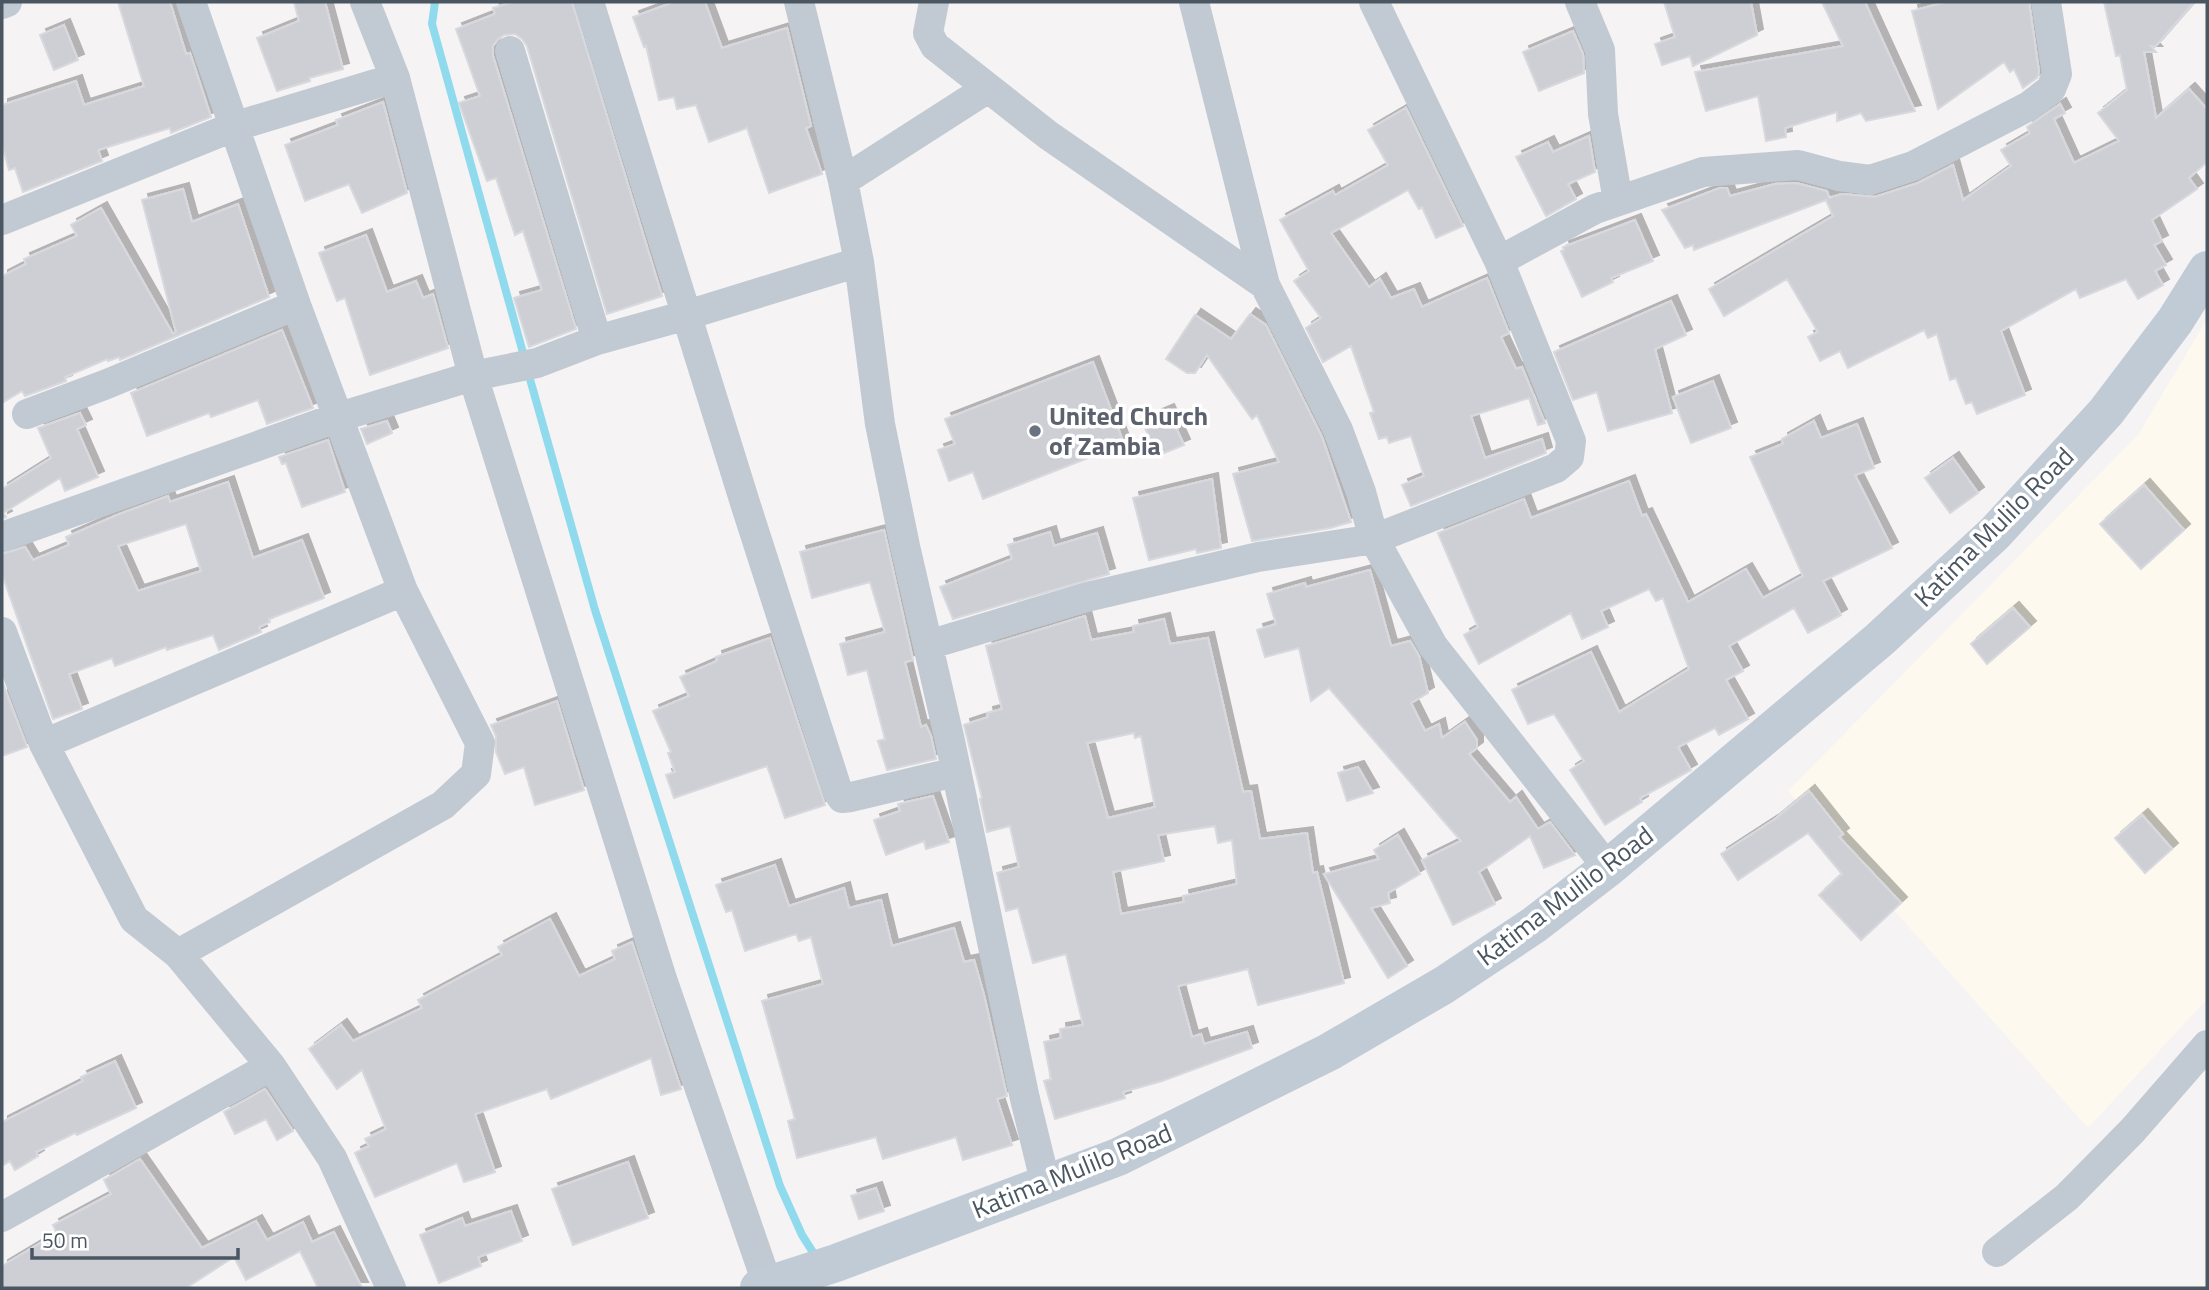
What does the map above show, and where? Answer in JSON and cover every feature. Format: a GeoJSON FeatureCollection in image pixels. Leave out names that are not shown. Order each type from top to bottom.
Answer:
{"type":"FeatureCollection","features":[{"type":"Feature","properties":{"kind":"main road","name":"Katima Mulilo Road"},"geometry":{"type":"LineString","coordinates":[[789,1280],[1118,1157],[1329,1052],[1444,985],[1512,940],[1608,868],[1879,640],[1995,533],[2106,412],[2175,321],[2207,271]]}},
{"type":"Feature","properties":{"kind":"street"},"geometry":{"type":"LineString","coordinates":[[2,4],[7,2]]}},
{"type":"Feature","properties":{"kind":"street"},"geometry":{"type":"LineString","coordinates":[[178,954],[443,805],[476,774],[480,743],[403,591],[296,305],[191,2]]}},
{"type":"Feature","properties":{"kind":"street"},"geometry":{"type":"LineString","coordinates":[[365,2],[395,78],[485,374],[662,979],[789,1280]]}},
{"type":"Feature","properties":{"kind":"street"},"geometry":{"type":"LineString","coordinates":[[589,2],[838,792],[842,798],[851,797],[957,772]]}},
{"type":"Feature","properties":{"kind":"street"},"geometry":{"type":"LineString","coordinates":[[799,2],[843,181],[859,262],[880,424],[957,772],[1025,1099],[1046,1185]]}},
{"type":"Feature","properties":{"kind":"street"},"geometry":{"type":"LineString","coordinates":[[934,2],[928,33],[935,46],[1048,135],[1265,285]]}},
{"type":"Feature","properties":{"kind":"street"},"geometry":{"type":"LineString","coordinates":[[1194,2],[1265,285],[1338,430],[1361,492],[1374,539],[1433,646],[1608,868]]}},
{"type":"Feature","properties":{"kind":"street"},"geometry":{"type":"LineString","coordinates":[[928,645],[1100,594],[1258,557],[1374,539],[1556,468],[1569,457],[1571,441],[1499,261],[1374,2]]}},
{"type":"Feature","properties":{"kind":"street"},"geometry":{"type":"LineString","coordinates":[[1580,2],[1600,50],[1603,114],[1618,201]]}},
{"type":"Feature","properties":{"kind":"street"},"geometry":{"type":"LineString","coordinates":[[1499,261],[1595,209],[1703,172],[1798,165],[1839,176],[1870,180],[1913,166],[2029,106],[2051,89],[2057,74],[2046,2]]}},
{"type":"Feature","properties":{"kind":"street"},"geometry":{"type":"LineString","coordinates":[[510,51],[597,340]]}},
{"type":"Feature","properties":{"kind":"street"},"geometry":{"type":"LineString","coordinates":[[2,220],[233,127],[395,78]]}},
{"type":"Feature","properties":{"kind":"street"},"geometry":{"type":"LineString","coordinates":[[843,181],[988,88]]}},
{"type":"Feature","properties":{"kind":"street"},"geometry":{"type":"LineString","coordinates":[[2,537],[338,417],[485,374],[537,363],[597,340],[859,262]]}},
{"type":"Feature","properties":{"kind":"street"},"geometry":{"type":"LineString","coordinates":[[27,414],[107,384],[296,305]]}},
{"type":"Feature","properties":{"kind":"street"},"geometry":{"type":"LineString","coordinates":[[44,744],[403,591]]}},
{"type":"Feature","properties":{"kind":"street"},"geometry":{"type":"LineString","coordinates":[[2,632],[44,744],[134,919],[178,954],[271,1066],[332,1158],[391,1288]]}},
{"type":"Feature","properties":{"kind":"street"},"geometry":{"type":"LineString","coordinates":[[1997,1252],[2067,1197],[2133,1130],[2207,1045]]}},
{"type":"Feature","properties":{"kind":"street"},"geometry":{"type":"LineString","coordinates":[[2,1217],[271,1066]]}},
{"type":"Feature","properties":{"kind":"shaded area"},"geometry":{"type":"Polygon","coordinates":[[[2207,319],[2207,999],[2088,1128],[1788,791],[2138,435],[2207,319]]]}},
{"type":"Feature","properties":{"kind":"building"},"geometry":{"type":"Polygon","coordinates":[[[118,2],[170,2],[186,54],[190,53],[211,117],[171,133],[170,128],[98,150],[102,161],[23,192],[15,168],[9,170],[2,145],[2,105],[76,81],[84,105],[144,86],[118,2]]]}},
{"type":"Feature","properties":{"kind":"building"},"geometry":{"type":"Polygon","coordinates":[[[294,2],[325,2],[343,69],[309,78],[310,81],[277,91],[257,38],[299,21],[294,2]]]}},
{"type":"Feature","properties":{"kind":"building"},"geometry":{"type":"Polygon","coordinates":[[[513,2],[572,2],[662,296],[607,314],[527,46],[515,34],[504,35],[493,46],[493,56],[576,329],[529,347],[514,298],[542,290],[523,231],[515,235],[496,178],[487,181],[459,103],[480,96],[456,29],[495,14],[493,8],[513,2]]]}},
{"type":"Feature","properties":{"kind":"building"},"geometry":{"type":"Polygon","coordinates":[[[674,2],[705,2],[722,48],[787,28],[811,126],[806,128],[822,174],[769,193],[747,128],[709,142],[696,105],[677,109],[674,97],[659,100],[646,46],[644,47],[633,17],[674,2]]]}},
{"type":"Feature","properties":{"kind":"building"},"geometry":{"type":"Polygon","coordinates":[[[1664,2],[1751,2],[1757,35],[1693,66],[1690,56],[1662,65],[1655,44],[1675,37],[1664,2]]]}},
{"type":"Feature","properties":{"kind":"building"},"geometry":{"type":"Polygon","coordinates":[[[1822,2],[1865,2],[1915,111],[1866,121],[1861,113],[1837,121],[1837,112],[1785,128],[1786,137],[1766,141],[1758,96],[1706,111],[1695,72],[1843,46],[1822,2]]]}},
{"type":"Feature","properties":{"kind":"building"},"geometry":{"type":"Polygon","coordinates":[[[1946,2],[2029,2],[2039,72],[2037,78],[2023,88],[2014,69],[2010,72],[2004,62],[1938,109],[1912,11],[1946,2]]]}},
{"type":"Feature","properties":{"kind":"building"},"geometry":{"type":"Polygon","coordinates":[[[2104,2],[2194,2],[2155,47],[2151,46],[2156,52],[2144,52],[2156,118],[2189,89],[2207,109],[2207,162],[2189,178],[2197,189],[2152,220],[2162,241],[2154,245],[2166,265],[2155,271],[2163,285],[2138,299],[2126,279],[2080,298],[2076,289],[2001,331],[2025,395],[1977,414],[1972,402],[1966,404],[1956,378],[1950,380],[1937,334],[1928,338],[1924,330],[1848,368],[1840,351],[1820,361],[1808,337],[1818,332],[1787,279],[1724,316],[1709,289],[1833,216],[1826,200],[1694,250],[1693,245],[1685,248],[1662,210],[1720,188],[1727,188],[1730,196],[1775,184],[1796,183],[1827,191],[1829,198],[1842,194],[1875,197],[1918,183],[1953,165],[1963,200],[2011,166],[2001,150],[2030,133],[2027,127],[2060,104],[2065,113],[2054,119],[2074,163],[2119,141],[2098,113],[2127,90],[2104,2]]]}},
{"type":"Feature","properties":{"kind":"building"},"geometry":{"type":"Polygon","coordinates":[[[64,25],[78,60],[54,70],[40,35],[64,25]]]}},
{"type":"Feature","properties":{"kind":"building"},"geometry":{"type":"Polygon","coordinates":[[[1573,31],[1583,54],[1584,73],[1539,91],[1523,52],[1573,31]]]}},
{"type":"Feature","properties":{"kind":"building"},"geometry":{"type":"Polygon","coordinates":[[[383,102],[407,193],[362,213],[349,184],[305,201],[285,145],[338,125],[336,120],[383,102]]]}},
{"type":"Feature","properties":{"kind":"building"},"geometry":{"type":"Polygon","coordinates":[[[1406,108],[1463,226],[1436,238],[1422,207],[1419,209],[1408,190],[1331,233],[1369,287],[1380,279],[1391,298],[1414,289],[1422,307],[1487,278],[1509,333],[1501,337],[1516,369],[1522,367],[1545,423],[1538,425],[1529,398],[1471,416],[1485,458],[1542,439],[1546,453],[1411,506],[1402,485],[1424,476],[1411,436],[1389,443],[1387,437],[1379,439],[1370,413],[1374,412],[1351,346],[1323,362],[1306,328],[1321,318],[1294,281],[1309,271],[1280,220],[1333,191],[1335,195],[1388,165],[1368,130],[1406,108]]]}},
{"type":"Feature","properties":{"kind":"building"},"geometry":{"type":"Polygon","coordinates":[[[1589,136],[1595,172],[1568,184],[1576,199],[1546,216],[1516,157],[1548,142],[1553,152],[1589,136]]]}},
{"type":"Feature","properties":{"kind":"building"},"geometry":{"type":"Polygon","coordinates":[[[183,189],[192,222],[238,204],[269,297],[120,360],[119,357],[108,361],[107,359],[65,377],[66,381],[25,396],[22,391],[2,403],[2,276],[26,264],[24,259],[77,236],[71,225],[101,208],[173,334],[176,332],[142,200],[183,189]]]}},
{"type":"Feature","properties":{"kind":"building"},"geometry":{"type":"Polygon","coordinates":[[[1635,220],[1653,261],[1611,278],[1613,282],[1582,297],[1561,251],[1564,250],[1563,247],[1635,220]]]}},
{"type":"Feature","properties":{"kind":"building"},"geometry":{"type":"Polygon","coordinates":[[[366,235],[387,292],[416,281],[423,298],[433,294],[448,348],[370,375],[345,298],[337,301],[319,253],[366,235]]]}},
{"type":"Feature","properties":{"kind":"building"},"geometry":{"type":"Polygon","coordinates":[[[1671,301],[1686,335],[1655,349],[1672,413],[1608,431],[1597,392],[1573,400],[1554,352],[1671,301]]]}},
{"type":"Feature","properties":{"kind":"building"},"geometry":{"type":"Polygon","coordinates":[[[1250,314],[1266,325],[1322,437],[1351,522],[1252,541],[1233,474],[1279,462],[1257,415],[1252,419],[1207,355],[1195,373],[1187,373],[1166,359],[1195,315],[1231,339],[1250,314]]]}},
{"type":"Feature","properties":{"kind":"building"},"geometry":{"type":"Polygon","coordinates":[[[282,330],[313,408],[267,424],[258,400],[211,417],[209,413],[147,436],[131,393],[282,330]]]}},
{"type":"Feature","properties":{"kind":"building","name":"United Church of Zambia"},"geometry":{"type":"Polygon","coordinates":[[[1093,362],[1124,444],[983,499],[973,472],[949,481],[938,450],[955,444],[945,419],[1093,362]]]}},
{"type":"Feature","properties":{"kind":"building"},"geometry":{"type":"Polygon","coordinates":[[[1713,381],[1731,428],[1691,443],[1673,397],[1713,381]]]}},
{"type":"Feature","properties":{"kind":"building"},"geometry":{"type":"Polygon","coordinates":[[[1168,410],[1184,445],[1157,456],[1142,421],[1168,410]]]}},
{"type":"Feature","properties":{"kind":"building"},"geometry":{"type":"Polygon","coordinates":[[[80,413],[86,425],[77,429],[98,477],[65,491],[60,478],[3,513],[6,517],[2,519],[2,489],[51,458],[38,428],[80,413]]]}},
{"type":"Feature","properties":{"kind":"building"},"geometry":{"type":"Polygon","coordinates":[[[387,421],[392,433],[367,444],[361,429],[387,421]]]}},
{"type":"Feature","properties":{"kind":"building"},"geometry":{"type":"Polygon","coordinates":[[[1814,421],[1821,438],[1857,424],[1874,468],[1855,475],[1892,548],[1823,581],[1841,615],[1808,633],[1794,608],[1729,646],[1743,671],[1726,680],[1748,719],[1719,735],[1715,728],[1678,747],[1691,770],[1640,798],[1642,802],[1605,825],[1570,770],[1584,761],[1554,714],[1528,724],[1512,690],[1591,652],[1619,712],[1689,669],[1663,598],[1656,601],[1649,589],[1601,611],[1608,627],[1582,639],[1571,613],[1479,664],[1464,635],[1478,627],[1438,533],[1524,499],[1531,518],[1629,481],[1642,516],[1646,514],[1688,602],[1746,569],[1763,598],[1803,576],[1750,457],[1783,444],[1782,439],[1814,421]]]}},
{"type":"Feature","properties":{"kind":"building"},"geometry":{"type":"Polygon","coordinates":[[[328,440],[345,492],[302,507],[286,463],[282,464],[279,457],[328,440]]]}},
{"type":"Feature","properties":{"kind":"building"},"geometry":{"type":"Polygon","coordinates":[[[1953,458],[1978,493],[1950,513],[1925,478],[1953,458]]]}},
{"type":"Feature","properties":{"kind":"building"},"geometry":{"type":"Polygon","coordinates":[[[1212,479],[1221,548],[1197,553],[1196,549],[1149,560],[1133,498],[1212,479]]]}},
{"type":"Feature","properties":{"kind":"building"},"geometry":{"type":"Polygon","coordinates":[[[228,482],[253,558],[302,540],[324,598],[269,619],[270,622],[259,627],[261,632],[219,650],[213,635],[167,650],[166,647],[115,666],[112,658],[69,674],[82,709],[53,719],[2,574],[2,554],[25,547],[33,560],[69,545],[66,537],[117,515],[168,496],[170,502],[228,482]],[[186,524],[118,546],[138,591],[201,571],[186,524]]]}},
{"type":"Feature","properties":{"kind":"building"},"geometry":{"type":"Polygon","coordinates":[[[2144,485],[2184,530],[2141,569],[2100,524],[2144,485]]]}},
{"type":"Feature","properties":{"kind":"building"},"geometry":{"type":"Polygon","coordinates":[[[884,530],[913,660],[905,662],[921,727],[926,725],[936,759],[887,770],[878,741],[885,739],[867,670],[848,675],[840,644],[885,632],[870,582],[812,598],[800,552],[884,530]]]}},
{"type":"Feature","properties":{"kind":"building"},"geometry":{"type":"Polygon","coordinates":[[[1050,532],[1054,546],[1097,533],[1109,574],[953,619],[940,587],[1012,559],[1008,545],[1050,532]]]}},
{"type":"Feature","properties":{"kind":"building"},"geometry":{"type":"Polygon","coordinates":[[[1370,570],[1391,646],[1410,641],[1419,656],[1428,693],[1411,703],[1425,731],[1439,724],[1442,738],[1465,722],[1477,740],[1477,748],[1469,754],[1510,802],[1516,797],[1538,829],[1550,822],[1575,855],[1544,868],[1530,836],[1479,872],[1495,904],[1453,925],[1422,860],[1461,841],[1329,688],[1311,701],[1299,648],[1265,657],[1257,630],[1276,624],[1267,594],[1370,570]]]}},
{"type":"Feature","properties":{"kind":"building"},"geometry":{"type":"Polygon","coordinates":[[[2013,608],[2030,627],[1987,664],[1971,644],[2013,608]]]}},
{"type":"Feature","properties":{"kind":"building"},"geometry":{"type":"Polygon","coordinates":[[[1085,616],[1091,640],[1134,632],[1133,626],[1164,619],[1170,644],[1208,638],[1243,792],[1251,791],[1260,839],[1307,833],[1313,873],[1317,872],[1344,983],[1258,1005],[1248,969],[1178,986],[1192,1037],[1201,1034],[1204,1044],[1247,1032],[1252,1048],[1162,1081],[1123,1092],[1125,1098],[1055,1119],[1044,1081],[1051,1079],[1044,1042],[1061,1038],[1060,1029],[1083,1025],[1066,954],[1033,963],[1018,908],[1006,911],[997,873],[1019,867],[1010,826],[987,832],[980,799],[982,798],[964,725],[988,717],[987,713],[1002,709],[986,646],[1085,616]],[[1134,733],[1087,743],[1108,818],[1155,807],[1141,736],[1135,738],[1134,733]],[[1215,826],[1158,835],[1164,861],[1113,872],[1121,914],[1184,902],[1183,896],[1237,884],[1232,840],[1218,843],[1215,826]]]}},
{"type":"Feature","properties":{"kind":"building"},"geometry":{"type":"Polygon","coordinates":[[[770,638],[825,805],[785,818],[767,766],[674,798],[666,775],[675,772],[668,753],[671,752],[653,711],[689,696],[680,677],[717,661],[716,657],[770,638]]]}},
{"type":"Feature","properties":{"kind":"building"},"geometry":{"type":"Polygon","coordinates":[[[2,681],[27,747],[2,756],[2,681]]]}},
{"type":"Feature","properties":{"kind":"building"},"geometry":{"type":"Polygon","coordinates":[[[557,701],[584,790],[535,805],[524,767],[505,774],[496,752],[496,736],[491,725],[557,701]]]}},
{"type":"Feature","properties":{"kind":"building"},"geometry":{"type":"Polygon","coordinates":[[[1358,767],[1373,793],[1347,801],[1338,773],[1358,767]]]}},
{"type":"Feature","properties":{"kind":"building"},"geometry":{"type":"Polygon","coordinates":[[[1809,791],[1843,834],[1839,837],[1901,903],[1861,940],[1819,895],[1842,874],[1808,833],[1738,880],[1721,854],[1775,819],[1809,791]]]}},
{"type":"Feature","properties":{"kind":"building"},"geometry":{"type":"Polygon","coordinates":[[[933,796],[949,842],[926,849],[924,841],[886,855],[874,820],[900,811],[898,804],[933,796]]]}},
{"type":"Feature","properties":{"kind":"building"},"geometry":{"type":"Polygon","coordinates":[[[2142,815],[2172,849],[2145,873],[2115,838],[2142,815]]]}},
{"type":"Feature","properties":{"kind":"building"},"geometry":{"type":"Polygon","coordinates":[[[1398,835],[1420,874],[1388,893],[1390,903],[1371,908],[1407,966],[1388,978],[1324,874],[1379,859],[1374,850],[1398,835]]]}},
{"type":"Feature","properties":{"kind":"building"},"geometry":{"type":"Polygon","coordinates":[[[775,865],[789,906],[844,888],[849,908],[881,900],[892,946],[954,928],[964,962],[974,960],[984,995],[1007,1096],[997,1099],[1012,1145],[963,1160],[956,1137],[883,1159],[876,1137],[797,1158],[788,1121],[795,1119],[762,1001],[823,984],[811,937],[799,941],[796,934],[745,951],[732,910],[726,912],[716,885],[775,865]]]}},
{"type":"Feature","properties":{"kind":"building"},"geometry":{"type":"Polygon","coordinates":[[[550,919],[579,976],[615,959],[612,951],[632,942],[681,1089],[661,1095],[651,1058],[551,1099],[547,1089],[475,1114],[495,1172],[464,1182],[457,1163],[375,1197],[355,1153],[369,1146],[365,1139],[386,1129],[362,1070],[337,1089],[309,1049],[341,1025],[353,1041],[422,1008],[418,1000],[502,955],[498,947],[550,919]]]}},
{"type":"Feature","properties":{"kind":"building"},"geometry":{"type":"Polygon","coordinates":[[[115,1061],[136,1108],[36,1152],[38,1156],[15,1170],[10,1161],[2,1166],[2,1122],[83,1081],[81,1077],[115,1061]]]}},
{"type":"Feature","properties":{"kind":"building"},"geometry":{"type":"Polygon","coordinates":[[[265,1089],[293,1131],[277,1140],[266,1119],[235,1134],[224,1112],[265,1089]]]}},
{"type":"Feature","properties":{"kind":"building"},"geometry":{"type":"Polygon","coordinates":[[[140,1159],[202,1248],[256,1221],[267,1240],[303,1222],[312,1242],[334,1232],[362,1288],[318,1288],[300,1251],[246,1280],[234,1257],[186,1288],[2,1288],[2,1266],[57,1233],[53,1225],[111,1194],[104,1180],[140,1159]]]}},
{"type":"Feature","properties":{"kind":"building"},"geometry":{"type":"Polygon","coordinates":[[[628,1162],[648,1218],[573,1245],[552,1189],[628,1162]]]}},
{"type":"Feature","properties":{"kind":"building"},"geometry":{"type":"Polygon","coordinates":[[[876,1188],[884,1211],[859,1219],[851,1196],[876,1188]]]}},
{"type":"Feature","properties":{"kind":"building"},"geometry":{"type":"Polygon","coordinates":[[[511,1211],[522,1241],[478,1257],[481,1266],[439,1283],[420,1235],[462,1218],[465,1226],[511,1211]]]}},
{"type":"Feature","properties":{"kind":"waterway"},"geometry":{"type":"LineString","coordinates":[[435,2],[432,24],[525,360]]}},
{"type":"Feature","properties":{"kind":"waterway"},"geometry":{"type":"LineString","coordinates":[[528,372],[595,610],[780,1186],[802,1235],[816,1257]]}},
{"type":"Feature","properties":{"kind":"place","name":"United Church of Zambia"},"geometry":{"type":"Point","coordinates":[1035,431]}}]}
